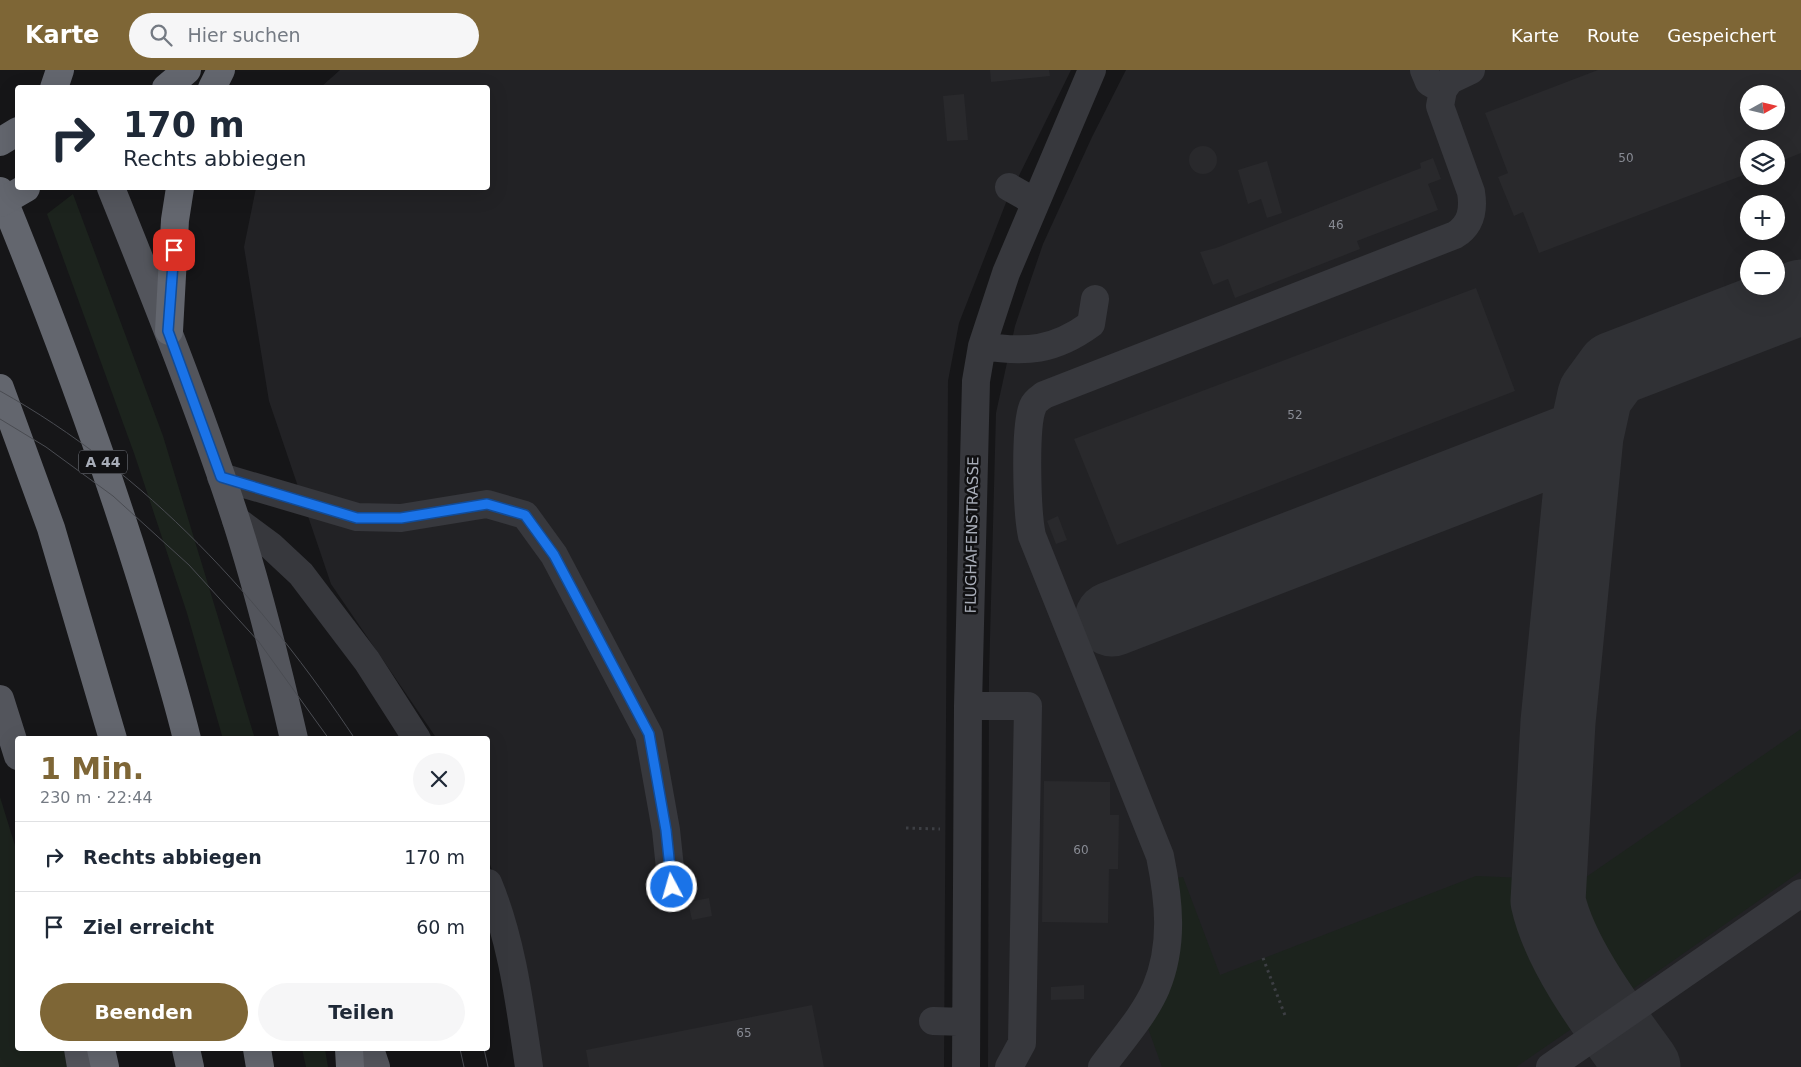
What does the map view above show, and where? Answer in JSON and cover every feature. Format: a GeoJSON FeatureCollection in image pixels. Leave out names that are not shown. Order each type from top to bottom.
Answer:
{"type":"FeatureCollection","features":[{"type":"Feature","properties":{"kind":"highway"},"geometry":{"type":"LineString","coordinates":[[170,85],[187,70]]}},
{"type":"Feature","properties":{"kind":"highway"},"geometry":{"type":"LineString","coordinates":[[214,85],[221,70]]}},
{"type":"Feature","properties":{"kind":"highway"},"geometry":{"type":"LineString","coordinates":[[0,142],[15,133]]}},
{"type":"Feature","properties":{"kind":"highway"},"geometry":{"type":"LineString","coordinates":[[0,203],[23,190]]}},
{"type":"Feature","properties":{"kind":"highway"},"geometry":{"type":"LineString","coordinates":[[168,331],[175,220],[180,190]]}},
{"type":"Feature","properties":{"kind":"highway","name":"A 44"},"geometry":{"type":"LineString","coordinates":[[0,191],[36,277],[112,486],[177,694],[186,736]]}},
{"type":"Feature","properties":{"kind":"highway"},"geometry":{"type":"LineString","coordinates":[[0,388],[51,528],[112,736]]}},
{"type":"Feature","properties":{"kind":"highway"},"geometry":{"type":"LineString","coordinates":[[101,1051],[105,1067]]}},
{"type":"Feature","properties":{"kind":"highway"},"geometry":{"type":"LineString","coordinates":[[186,1051],[190,1067]]}},
{"type":"Feature","properties":{"kind":"highway"},"geometry":{"type":"LineString","coordinates":[[256,1051],[260,1067]]}},
{"type":"Feature","properties":{"kind":"highway"},"geometry":{"type":"LineString","coordinates":[[349,1051],[350,1067]]}},
{"type":"Feature","properties":{"kind":"main road"},"geometry":{"type":"LineString","coordinates":[[112,190],[168,331],[236,520],[273,648],[293,736]]}},
{"type":"Feature","properties":{"kind":"main road"},"geometry":{"type":"LineString","coordinates":[[0,699],[15,746]]}},
{"type":"Feature","properties":{"kind":"main road"},"geometry":{"type":"LineString","coordinates":[[78,1051],[81,1067]]}},
{"type":"Feature","properties":{"kind":"main road"},"geometry":{"type":"LineString","coordinates":[[371,1051],[376,1067]]}},
{"type":"Feature","properties":{"kind":"street","name":"FLUGHAFENSTRASSE"},"geometry":{"type":"LineString","coordinates":[[966,1067],[968,706],[976,381],[982,346],[1006,273],[1092,70]]}},
{"type":"Feature","properties":{"kind":"street"},"geometry":{"type":"LineString","coordinates":[[1424,70],[1429,82],[1443,90]]}},
{"type":"Feature","properties":{"kind":"street"},"geometry":{"type":"LineString","coordinates":[[1102,1067],[1155,988],[1165,958],[1169,929],[1167,890],[1160,856],[1032,536],[1028,517],[1029,419],[1034,404],[1044,395],[1446,239],[1465,229],[1473,204],[1440,106],[1443,90],[1450,80],[1471,70]]}},
{"type":"Feature","properties":{"kind":"street"},"geometry":{"type":"LineString","coordinates":[[1009,187],[1035,202]]}},
{"type":"Feature","properties":{"kind":"street"},"geometry":{"type":"LineString","coordinates":[[982,346],[1012,351],[1033,350],[1074,336],[1091,324],[1095,299]]}},
{"type":"Feature","properties":{"kind":"street"},"geometry":{"type":"LineString","coordinates":[[221,477],[357,518],[401,518],[487,504],[525,515],[554,555],[649,734],[666,830],[672,887]]}},
{"type":"Feature","properties":{"kind":"street"},"geometry":{"type":"LineString","coordinates":[[236,520],[272,546],[301,574],[367,661],[415,736]]}},
{"type":"Feature","properties":{"kind":"street"},"geometry":{"type":"LineString","coordinates":[[968,706],[1028,706],[1022,1055],[1009,1067]]}},
{"type":"Feature","properties":{"kind":"street"},"geometry":{"type":"LineString","coordinates":[[490,889],[505,936],[520,1007],[529,1067]]}},
{"type":"Feature","properties":{"kind":"street"},"geometry":{"type":"LineString","coordinates":[[1550,1067],[1801,893]]}},
{"type":"Feature","properties":{"kind":"street"},"geometry":{"type":"LineString","coordinates":[[933,1021],[966,1022]]}},
{"type":"Feature","properties":{"kind":"path"},"geometry":{"type":"LineString","coordinates":[[1264,958],[1286,1018]]}},
{"type":"Feature","properties":{"kind":"shaded area"},"geometry":{"type":"Polygon","coordinates":[[[340,70],[1071,70],[1007,200],[959,323],[948,381],[944,1067],[541,1067],[510,918],[490,864],[490,736],[435,736],[331,584],[269,401],[244,247],[256,190],[490,190],[490,85],[323,85],[340,70]]]}},
{"type":"Feature","properties":{"kind":"shaded area"},"geometry":{"type":"Polygon","coordinates":[[[1126,70],[1801,70],[1801,1067],[988,1067],[989,676],[996,413],[1015,326],[1043,244],[1092,137],[1126,70]]]}},
{"type":"Feature","properties":{"kind":"shaded area"},"geometry":{"type":"Polygon","coordinates":[[[73,194],[163,436],[254,736],[222,736],[187,613],[135,456],[47,214],[73,194]]]}},
{"type":"Feature","properties":{"kind":"shaded area"},"geometry":{"type":"Polygon","coordinates":[[[1801,729],[1801,871],[1627,993],[1586,929],[1577,900],[1576,884],[1801,729]]]}},
{"type":"Feature","properties":{"kind":"shaded area"},"geometry":{"type":"Polygon","coordinates":[[[0,797],[15,846],[15,1051],[64,1051],[67,1067],[0,1067],[0,797]]]}},
{"type":"Feature","properties":{"kind":"shaded area"},"geometry":{"type":"Polygon","coordinates":[[[1476,876],[1524,878],[1528,920],[1533,938],[1548,971],[1580,1023],[1516,1067],[1162,1067],[1148,1028],[1177,878],[1183,877],[1220,975],[1476,876]]]}},
{"type":"Feature","properties":{"kind":"shaded area"},"geometry":{"type":"Polygon","coordinates":[[[302,1051],[325,1051],[328,1067],[306,1067],[302,1051]]]}},
{"type":"Feature","properties":{"kind":"building"},"geometry":{"type":"Polygon","coordinates":[[[990,70],[1049,70],[1050,76],[991,82],[990,70]]]}},
{"type":"Feature","properties":{"kind":"building"},"geometry":{"type":"Polygon","coordinates":[[[1598,70],[1801,70],[1801,153],[1785,159],[1785,140],[1740,140],[1740,176],[1539,253],[1523,212],[1514,216],[1498,177],[1508,173],[1485,113],[1598,70]]]}},
{"type":"Feature","properties":{"kind":"building"},"geometry":{"type":"Polygon","coordinates":[[[964,94],[968,140],[947,141],[943,96],[964,94]]]}},
{"type":"Feature","properties":{"kind":"building"},"geometry":{"type":"Polygon","coordinates":[[[1203,146],[1213,150],[1217,160],[1213,170],[1203,174],[1193,170],[1189,160],[1193,150],[1203,146]]]}},
{"type":"Feature","properties":{"kind":"building"},"geometry":{"type":"Polygon","coordinates":[[[1433,158],[1441,179],[1428,184],[1438,210],[1357,241],[1360,249],[1235,298],[1228,279],[1213,285],[1200,252],[1216,248],[1421,168],[1420,163],[1433,158]]]}},
{"type":"Feature","properties":{"kind":"building"},"geometry":{"type":"Polygon","coordinates":[[[1267,161],[1282,213],[1267,218],[1261,199],[1248,204],[1238,170],[1267,161]]]}},
{"type":"Feature","properties":{"kind":"building"},"geometry":{"type":"Polygon","coordinates":[[[1476,288],[1515,391],[1117,545],[1074,439],[1476,288]]]}},
{"type":"Feature","properties":{"kind":"building"},"geometry":{"type":"Polygon","coordinates":[[[1058,516],[1067,540],[1056,544],[1047,521],[1058,516]]]}},
{"type":"Feature","properties":{"kind":"building"},"geometry":{"type":"Polygon","coordinates":[[[1044,781],[1110,782],[1110,815],[1119,815],[1118,869],[1109,869],[1108,923],[1042,922],[1044,781]]]}},
{"type":"Feature","properties":{"kind":"building"},"geometry":{"type":"Polygon","coordinates":[[[709,898],[712,916],[692,920],[688,902],[709,898]]]}},
{"type":"Feature","properties":{"kind":"building"},"geometry":{"type":"Polygon","coordinates":[[[1084,985],[1084,999],[1051,1000],[1051,987],[1084,985]]]}},
{"type":"Feature","properties":{"kind":"building"},"geometry":{"type":"Polygon","coordinates":[[[812,1005],[824,1067],[589,1067],[586,1050],[812,1005]]]}},
{"type":"Feature","properties":{"kind":"taxiway"},"geometry":{"type":"LineString","coordinates":[[1643,1067],[1602,1009],[1575,966],[1563,944],[1548,901],[1558,722],[1586,436],[1595,395],[1614,369],[1801,297]]}},
{"type":"Feature","properties":{"kind":"taxiway"},"geometry":{"type":"LineString","coordinates":[[1112,619],[1586,436]]}},
{"type":"Feature","properties":{"kind":"tram line"},"geometry":{"type":"LineString","coordinates":[[0,391],[54,424],[105,460],[153,500],[241,589],[281,638],[353,736]]}},
{"type":"Feature","properties":{"kind":"tram line"},"geometry":{"type":"LineString","coordinates":[[0,419],[46,447],[113,496],[189,565],[259,642],[327,736]]}},
{"type":"Feature","properties":{"kind":"tram line"},"geometry":{"type":"LineString","coordinates":[[460,1051],[464,1067]]}},
{"type":"Feature","properties":{"kind":"tram line"},"geometry":{"type":"LineString","coordinates":[[484,1051],[488,1067]]}},
{"type":"Feature","properties":{"kind":"route"},"geometry":{"type":"LineString","coordinates":[[174,250],[168,331],[221,477],[357,518],[401,518],[487,504],[525,515],[554,555],[649,734],[666,830],[672,887]]}}]}
